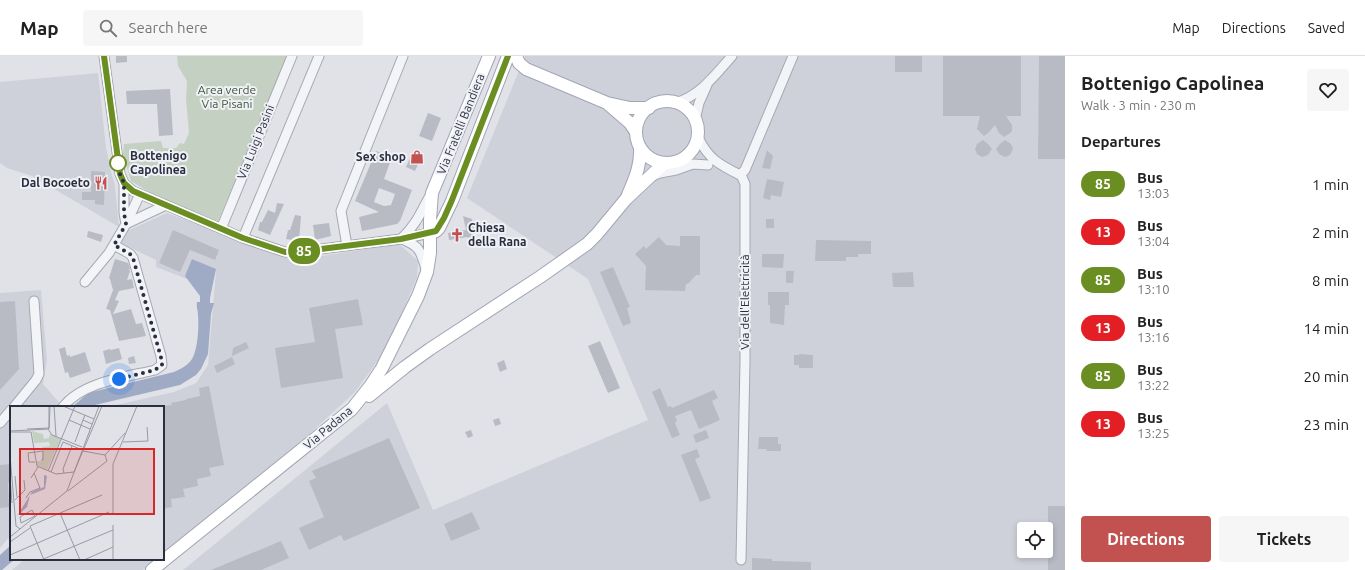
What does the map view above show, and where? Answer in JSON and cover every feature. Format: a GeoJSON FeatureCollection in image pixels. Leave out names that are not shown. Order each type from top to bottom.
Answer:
{"type":"FeatureCollection","features":[{"type":"Feature","properties":{"kind":"main road","name":"Via Fratelli Bandiera"},"geometry":{"type":"LineString","coordinates":[[489,56],[432,193],[430,233],[439,228],[452,200],[508,56]]}},
{"type":"Feature","properties":{"kind":"main road"},"geometry":{"type":"LineString","coordinates":[[516,56],[519,63],[526,69],[607,103],[630,108],[649,108]]}},
{"type":"Feature","properties":{"kind":"main road","name":"Via Fratelli Bandiera"},"geometry":{"type":"LineString","coordinates":[[503,69],[510,67],[526,69]]}},
{"type":"Feature","properties":{"kind":"main road"},"geometry":{"type":"LineString","coordinates":[[636,132],[642,114],[657,103],[666,102],[675,103],[687,109],[695,120],[698,128],[698,137],[695,146],[683,159],[674,162],[665,163],[655,161],[646,155],[640,147]]}},
{"type":"Feature","properties":{"kind":"main road"},"geometry":{"type":"LineString","coordinates":[[607,103],[630,123],[636,132],[640,147],[639,168],[626,199]]}},
{"type":"Feature","properties":{"kind":"main road"},"geometry":{"type":"LineString","coordinates":[[352,409],[430,348],[540,278],[587,244],[626,199],[665,163]]}},
{"type":"Feature","properties":{"kind":"main road"},"geometry":{"type":"LineString","coordinates":[[432,193],[439,202],[445,203],[452,200]]}},
{"type":"Feature","properties":{"kind":"main road","name":"Via Padana"},"geometry":{"type":"LineString","coordinates":[[152,570],[352,409],[382,368],[411,310],[427,272],[430,253],[430,233]]}},
{"type":"Feature","properties":{"kind":"street"},"geometry":{"type":"LineString","coordinates":[[104,56],[115,147],[120,174],[124,183],[125,226]]}},
{"type":"Feature","properties":{"kind":"street","name":"Via Luigi Pasini"},"geometry":{"type":"LineString","coordinates":[[221,229],[292,56]]}},
{"type":"Feature","properties":{"kind":"street"},"geometry":{"type":"LineString","coordinates":[[243,238],[319,56]]}},
{"type":"Feature","properties":{"kind":"street"},"geometry":{"type":"LineString","coordinates":[[347,246],[340,211],[403,56]]}},
{"type":"Feature","properties":{"kind":"street"},"geometry":{"type":"LineString","coordinates":[[675,103],[692,97],[709,82],[732,56]]}},
{"type":"Feature","properties":{"kind":"street"},"geometry":{"type":"LineString","coordinates":[[698,137],[705,150],[721,166],[740,175],[745,170],[793,56]]}},
{"type":"Feature","properties":{"kind":"street"},"geometry":{"type":"LineString","coordinates":[[695,120],[699,103],[709,82]]}},
{"type":"Feature","properties":{"kind":"street"},"geometry":{"type":"LineString","coordinates":[[683,159],[695,160],[708,165]]}},
{"type":"Feature","properties":{"kind":"street"},"geometry":{"type":"LineString","coordinates":[[649,178],[660,173],[676,170],[693,164],[721,166]]}},
{"type":"Feature","properties":{"kind":"street","name":"Via dell'Elettricità"},"geometry":{"type":"LineString","coordinates":[[740,175],[744,184],[745,205],[745,361],[741,560]]}},
{"type":"Feature","properties":{"kind":"street"},"geometry":{"type":"LineString","coordinates":[[124,183],[133,191],[221,229],[285,252],[297,252],[401,239],[430,233]]}},
{"type":"Feature","properties":{"kind":"street","name":"Via Fratelli Bandiera"},"geometry":{"type":"LineString","coordinates":[[401,239],[417,220],[432,193]]}},
{"type":"Feature","properties":{"kind":"street"},"geometry":{"type":"LineString","coordinates":[[85,282],[109,253],[125,226],[140,194]]}},
{"type":"Feature","properties":{"kind":"street"},"geometry":{"type":"LineString","coordinates":[[125,226],[166,205]]}},
{"type":"Feature","properties":{"kind":"street"},"geometry":{"type":"LineString","coordinates":[[401,239],[412,243],[419,248],[427,272]]}},
{"type":"Feature","properties":{"kind":"street"},"geometry":{"type":"LineString","coordinates":[[64,406],[77,393],[91,387],[155,370],[162,365],[161,356],[133,258],[115,243]]}},
{"type":"Feature","properties":{"kind":"street"},"geometry":{"type":"LineString","coordinates":[[15,406],[38,377],[39,372],[34,301]]}},
{"type":"Feature","properties":{"kind":"street"},"geometry":{"type":"LineString","coordinates":[[0,423],[10,411]]}},
{"type":"Feature","properties":{"kind":"shaded area"},"geometry":{"type":"Polygon","coordinates":[[[525,56],[1065,56],[1065,570],[183,570],[387,403],[433,510],[648,420],[588,279],[467,198],[525,56]]]}},
{"type":"Feature","properties":{"kind":"shaded area"},"geometry":{"type":"Polygon","coordinates":[[[98,73],[106,147],[115,186],[119,227],[32,176],[7,168],[0,163],[0,82],[98,73]]]}},
{"type":"Feature","properties":{"kind":"shaded area"},"geometry":{"type":"Polygon","coordinates":[[[167,213],[295,260],[399,244],[418,261],[417,277],[397,325],[382,355],[355,392],[294,448],[164,554],[164,406],[111,406],[174,392],[196,383],[208,365],[216,271],[195,260],[187,279],[156,267],[156,260],[121,243],[127,231],[167,213]]]}},
{"type":"Feature","properties":{"kind":"shaded area"},"geometry":{"type":"Polygon","coordinates":[[[41,290],[47,360],[43,384],[62,406],[10,406],[10,536],[0,548],[0,293],[41,290]]]}},
{"type":"Feature","properties":{"kind":"shaded area"},"geometry":{"type":"Polygon","coordinates":[[[24,560],[157,560],[143,570],[12,570],[24,560]]]}},
{"type":"Feature","properties":{"kind":"green space","name":"Area verde Via Pisani"},"geometry":{"type":"Polygon","coordinates":[[[177,56],[288,56],[218,221],[157,197],[131,181],[123,154],[124,144],[161,141],[163,148],[176,148],[180,143],[184,144],[189,133],[186,99],[187,81],[178,66],[177,56]]]}},
{"type":"Feature","properties":{"kind":"water"},"geometry":{"type":"Polygon","coordinates":[[[192,259],[216,269],[210,298],[210,303],[214,303],[211,314],[208,354],[201,369],[196,375],[180,385],[94,406],[73,406],[92,392],[174,372],[184,367],[192,359],[198,337],[197,302],[200,302],[200,296],[185,276],[192,259]]]}},
{"type":"Feature","properties":{"kind":"water"},"geometry":{"type":"Polygon","coordinates":[[[10,546],[10,560],[14,560],[2,570],[0,570],[0,555],[10,546]]]}},
{"type":"Feature","properties":{"kind":"building"},"geometry":{"type":"Polygon","coordinates":[[[116,56],[127,56],[127,62],[116,63],[116,56]]]}},
{"type":"Feature","properties":{"kind":"building"},"geometry":{"type":"Polygon","coordinates":[[[895,56],[922,56],[922,72],[895,72],[895,56]]]}},
{"type":"Feature","properties":{"kind":"building"},"geometry":{"type":"Polygon","coordinates":[[[943,56],[1021,56],[1021,116],[1006,116],[1012,125],[1012,131],[1010,133],[1004,137],[999,133],[995,125],[984,136],[977,129],[980,116],[943,116],[943,56]]]}},
{"type":"Feature","properties":{"kind":"building"},"geometry":{"type":"Polygon","coordinates":[[[1039,56],[1065,56],[1065,159],[1038,159],[1039,56]]]}},
{"type":"Feature","properties":{"kind":"building"},"geometry":{"type":"Polygon","coordinates":[[[170,89],[173,135],[159,136],[157,104],[127,104],[126,91],[170,89]]]}},
{"type":"Feature","properties":{"kind":"building"},"geometry":{"type":"Polygon","coordinates":[[[428,113],[441,118],[432,141],[419,136],[428,113]]]}},
{"type":"Feature","properties":{"kind":"building"},"geometry":{"type":"Polygon","coordinates":[[[983,140],[992,149],[988,155],[982,157],[977,154],[975,149],[977,144],[983,140]]]}},
{"type":"Feature","properties":{"kind":"building"},"geometry":{"type":"Polygon","coordinates":[[[1005,140],[1011,144],[1013,149],[1010,155],[1005,157],[999,154],[996,149],[1005,140]]]}},
{"type":"Feature","properties":{"kind":"building"},"geometry":{"type":"Polygon","coordinates":[[[767,150],[773,156],[770,169],[762,168],[767,150]]]}},
{"type":"Feature","properties":{"kind":"building"},"geometry":{"type":"Polygon","coordinates":[[[376,151],[392,157],[384,179],[412,190],[400,221],[397,224],[362,231],[359,217],[379,212],[355,201],[376,151]],[[379,188],[374,202],[384,206],[391,205],[395,194],[379,188]]]}},
{"type":"Feature","properties":{"kind":"building"},"geometry":{"type":"Polygon","coordinates":[[[412,154],[421,158],[415,171],[406,167],[412,154]]]}},
{"type":"Feature","properties":{"kind":"building"},"geometry":{"type":"Polygon","coordinates":[[[91,171],[105,172],[104,205],[95,204],[95,200],[82,200],[82,192],[91,192],[91,171]]]}},
{"type":"Feature","properties":{"kind":"building"},"geometry":{"type":"Polygon","coordinates":[[[767,179],[784,182],[781,197],[771,195],[770,200],[763,198],[767,179]]]}},
{"type":"Feature","properties":{"kind":"building"},"geometry":{"type":"Polygon","coordinates":[[[277,203],[284,204],[270,235],[258,230],[260,222],[262,222],[268,210],[275,213],[277,203]]]}},
{"type":"Feature","properties":{"kind":"building"},"geometry":{"type":"Polygon","coordinates":[[[295,215],[301,216],[299,241],[286,239],[288,230],[290,230],[295,215]]]}},
{"type":"Feature","properties":{"kind":"building"},"geometry":{"type":"Polygon","coordinates":[[[463,216],[472,219],[476,237],[449,240],[448,233],[466,230],[463,216]]]}},
{"type":"Feature","properties":{"kind":"building"},"geometry":{"type":"Polygon","coordinates":[[[766,219],[774,219],[774,228],[766,228],[766,219]]]}},
{"type":"Feature","properties":{"kind":"building"},"geometry":{"type":"Polygon","coordinates":[[[329,223],[331,236],[315,240],[313,225],[329,223]]]}},
{"type":"Feature","properties":{"kind":"building"},"geometry":{"type":"Polygon","coordinates":[[[173,230],[219,250],[215,260],[190,250],[180,272],[159,263],[173,230]]]}},
{"type":"Feature","properties":{"kind":"building"},"geometry":{"type":"Polygon","coordinates":[[[88,231],[103,235],[101,242],[87,237],[88,231]]]}},
{"type":"Feature","properties":{"kind":"building"},"geometry":{"type":"Polygon","coordinates":[[[680,236],[700,236],[700,275],[696,275],[689,283],[686,284],[685,291],[645,290],[646,266],[635,254],[644,246],[646,249],[659,237],[666,245],[680,246],[680,236]]]}},
{"type":"Feature","properties":{"kind":"building"},"geometry":{"type":"Polygon","coordinates":[[[816,240],[871,241],[871,254],[858,254],[858,257],[846,257],[846,261],[815,261],[816,240]]]}},
{"type":"Feature","properties":{"kind":"building"},"geometry":{"type":"Polygon","coordinates":[[[762,254],[784,254],[783,268],[762,267],[762,254]]]}},
{"type":"Feature","properties":{"kind":"building"},"geometry":{"type":"Polygon","coordinates":[[[115,259],[128,263],[130,271],[127,280],[132,279],[134,288],[119,291],[115,300],[119,301],[113,314],[131,309],[136,324],[142,323],[146,336],[119,341],[110,310],[106,309],[113,290],[109,278],[115,259]]]}},
{"type":"Feature","properties":{"kind":"building"},"geometry":{"type":"Polygon","coordinates":[[[613,267],[630,307],[627,308],[631,323],[623,326],[600,272],[613,267]]]}},
{"type":"Feature","properties":{"kind":"building"},"geometry":{"type":"Polygon","coordinates":[[[786,271],[794,271],[793,283],[786,283],[786,271]]]}},
{"type":"Feature","properties":{"kind":"building"},"geometry":{"type":"Polygon","coordinates":[[[913,272],[914,287],[893,287],[892,273],[913,272]]]}},
{"type":"Feature","properties":{"kind":"building"},"geometry":{"type":"Polygon","coordinates":[[[768,292],[789,292],[789,305],[785,305],[784,325],[770,323],[768,292]]]}},
{"type":"Feature","properties":{"kind":"building"},"geometry":{"type":"Polygon","coordinates":[[[358,299],[363,325],[335,329],[343,378],[281,388],[275,348],[315,342],[309,308],[358,299]]]}},
{"type":"Feature","properties":{"kind":"building"},"geometry":{"type":"Polygon","coordinates":[[[15,301],[19,369],[0,390],[0,302],[15,301]]]}},
{"type":"Feature","properties":{"kind":"building"},"geometry":{"type":"Polygon","coordinates":[[[600,341],[620,388],[608,393],[588,346],[600,341]]]}},
{"type":"Feature","properties":{"kind":"building"},"geometry":{"type":"Polygon","coordinates":[[[246,342],[249,348],[232,356],[233,348],[246,342]]]}},
{"type":"Feature","properties":{"kind":"building"},"geometry":{"type":"Polygon","coordinates":[[[65,347],[67,356],[70,355],[70,357],[85,352],[91,371],[70,378],[68,372],[65,373],[59,349],[65,347]]]}},
{"type":"Feature","properties":{"kind":"building"},"geometry":{"type":"Polygon","coordinates":[[[119,348],[122,359],[106,364],[103,351],[119,348]]]}},
{"type":"Feature","properties":{"kind":"building"},"geometry":{"type":"Polygon","coordinates":[[[794,355],[813,355],[813,368],[799,368],[799,365],[794,365],[794,355]]]}},
{"type":"Feature","properties":{"kind":"building"},"geometry":{"type":"Polygon","coordinates":[[[134,356],[136,363],[129,364],[128,358],[134,356]]]}},
{"type":"Feature","properties":{"kind":"building"},"geometry":{"type":"Polygon","coordinates":[[[232,357],[235,364],[217,373],[214,366],[232,357]]]}},
{"type":"Feature","properties":{"kind":"building"},"geometry":{"type":"Polygon","coordinates":[[[504,360],[507,369],[500,372],[497,363],[504,360]]]}},
{"type":"Feature","properties":{"kind":"building"},"geometry":{"type":"Polygon","coordinates":[[[209,386],[224,465],[209,468],[211,476],[197,479],[198,486],[183,489],[185,497],[171,499],[172,507],[164,509],[163,406],[172,405],[171,403],[200,396],[199,388],[209,386]]]}},
{"type":"Feature","properties":{"kind":"building"},"geometry":{"type":"Polygon","coordinates":[[[660,388],[668,407],[671,406],[672,408],[714,390],[718,398],[712,401],[720,420],[699,429],[691,410],[675,416],[677,421],[675,423],[680,435],[672,438],[652,392],[660,388]]]}},
{"type":"Feature","properties":{"kind":"building"},"geometry":{"type":"Polygon","coordinates":[[[499,418],[501,424],[495,426],[493,420],[499,418]]]}},
{"type":"Feature","properties":{"kind":"building"},"geometry":{"type":"Polygon","coordinates":[[[471,430],[473,436],[468,438],[465,432],[471,430]]]}},
{"type":"Feature","properties":{"kind":"building"},"geometry":{"type":"Polygon","coordinates":[[[706,430],[709,438],[696,443],[693,435],[706,430]]]}},
{"type":"Feature","properties":{"kind":"building"},"geometry":{"type":"Polygon","coordinates":[[[759,437],[778,437],[778,444],[781,444],[781,451],[766,451],[767,449],[758,449],[759,437]]]}},
{"type":"Feature","properties":{"kind":"building"},"geometry":{"type":"Polygon","coordinates":[[[389,438],[420,508],[344,541],[341,535],[309,550],[299,528],[324,517],[309,481],[316,478],[312,471],[389,438]]]}},
{"type":"Feature","properties":{"kind":"building"},"geometry":{"type":"Polygon","coordinates":[[[697,449],[700,457],[695,459],[711,498],[700,502],[681,455],[697,449]]]}},
{"type":"Feature","properties":{"kind":"building"},"geometry":{"type":"Polygon","coordinates":[[[10,464],[10,483],[8,483],[9,507],[0,508],[0,465],[10,464]]]}},
{"type":"Feature","properties":{"kind":"building"},"geometry":{"type":"Polygon","coordinates":[[[1048,506],[1065,506],[1065,570],[1048,570],[1048,558],[1053,558],[1053,522],[1048,522],[1048,506]]]}},
{"type":"Feature","properties":{"kind":"building"},"geometry":{"type":"Polygon","coordinates":[[[472,512],[480,529],[451,541],[444,524],[472,512]]]}},
{"type":"Feature","properties":{"kind":"building"},"geometry":{"type":"Polygon","coordinates":[[[281,541],[289,558],[261,570],[211,570],[281,541]]]}},
{"type":"Feature","properties":{"kind":"building"},"geometry":{"type":"Polygon","coordinates":[[[752,558],[772,559],[772,561],[811,562],[811,570],[752,570],[752,558]]]}},
{"type":"Feature","properties":{"kind":"bus line","name":"85"},"geometry":{"type":"LineString","coordinates":[[104,56],[115,147],[121,179],[124,183],[133,191],[243,238],[285,252],[297,252],[401,239],[436,231],[439,228],[452,200],[508,56]]}},
{"type":"Feature","properties":{"kind":"place","name":"Sex shop"},"geometry":{"type":"Point","coordinates":[417,157]}},
{"type":"Feature","properties":{"kind":"place","name":"Bottenigo Capolinea"},"geometry":{"type":"Point","coordinates":[118,163]}},
{"type":"Feature","properties":{"kind":"place","name":"Dal Bocoeto"},"geometry":{"type":"Point","coordinates":[101,183]}},
{"type":"Feature","properties":{"kind":"place","name":"Chiesa della Rana"},"geometry":{"type":"Point","coordinates":[457,235]}},
{"type":"Feature","properties":{"kind":"route"},"geometry":{"type":"LineString","coordinates":[[118,163],[117,158],[121,179],[124,183],[123,197],[126,224],[114,245],[130,254],[133,258],[162,361],[160,368],[119,379]]}}]}
